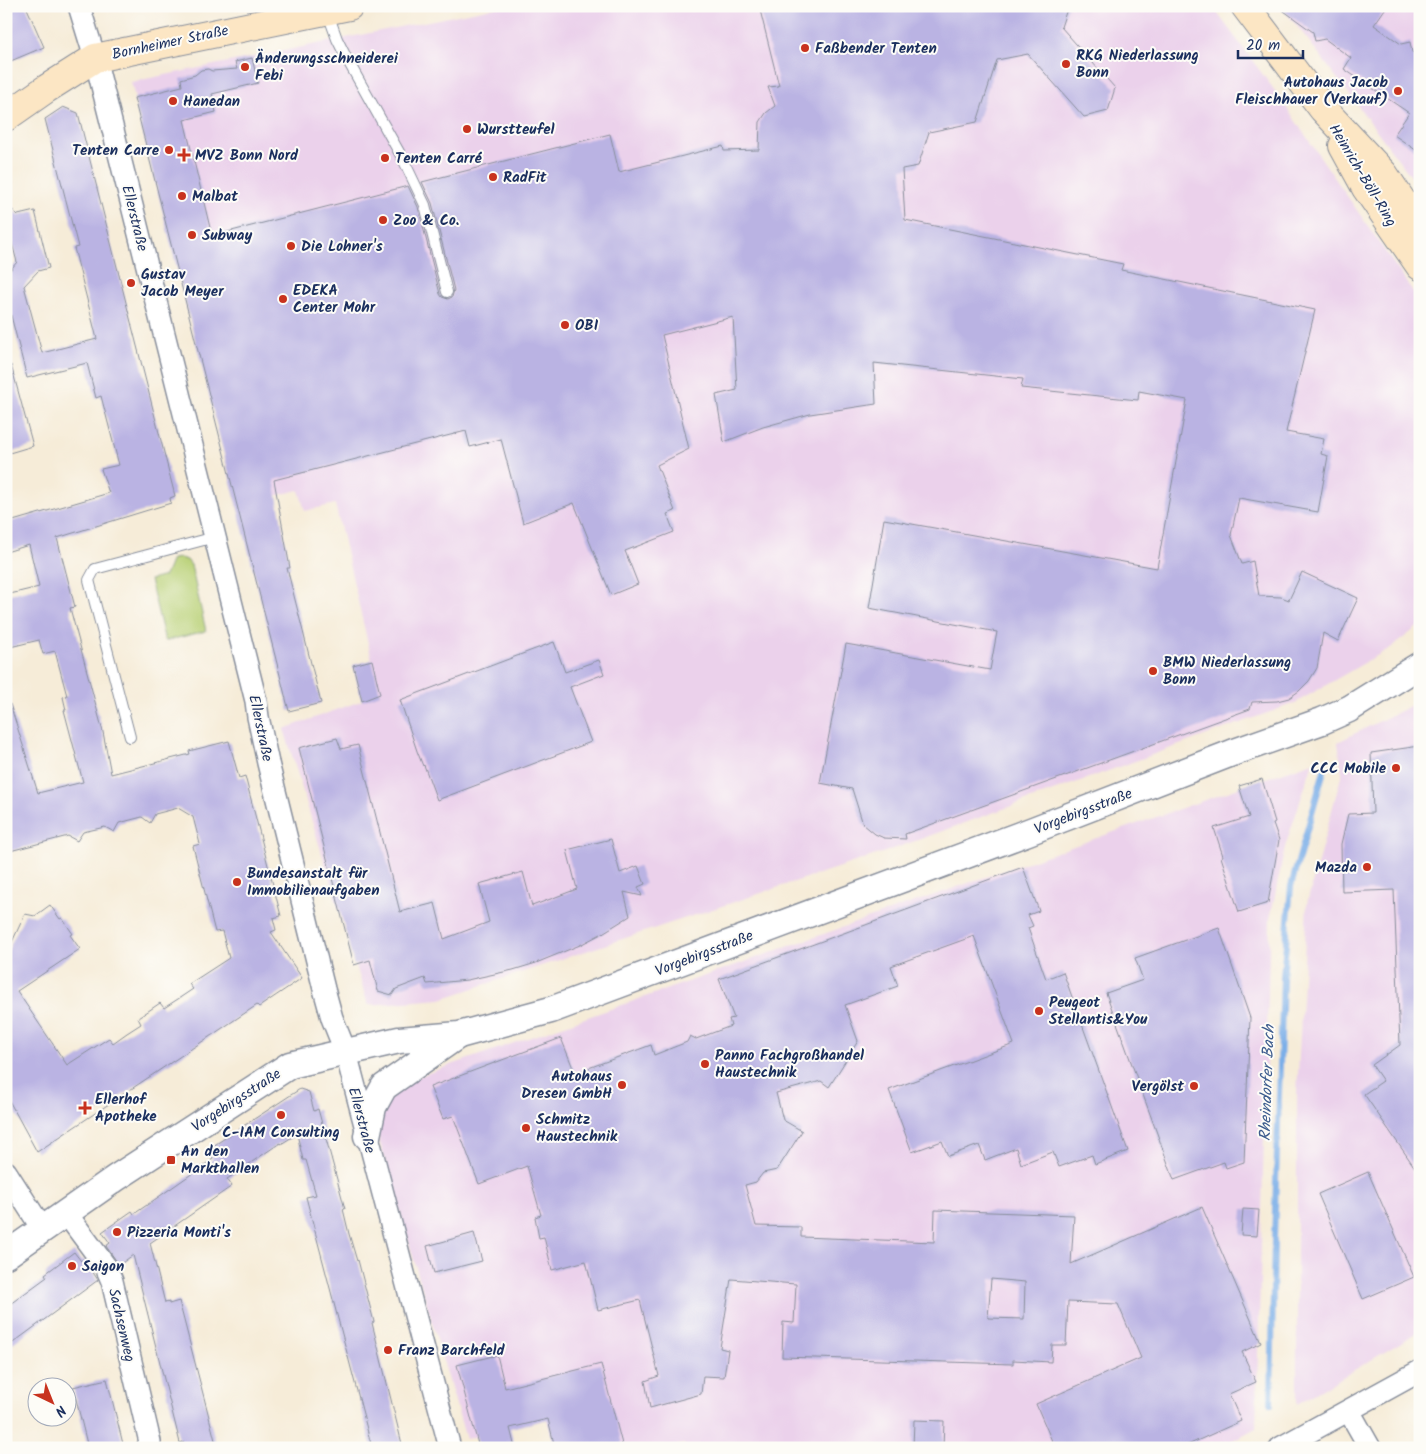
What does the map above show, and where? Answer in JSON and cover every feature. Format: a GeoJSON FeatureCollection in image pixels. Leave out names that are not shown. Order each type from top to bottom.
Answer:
{"type":"FeatureCollection","features":[{"type":"Feature","properties":{"kind":"main road","name":"Heinrich-Böll-Ring"},"geometry":{"type":"LineString","coordinates":[[1245,6],[1323,109],[1384,174],[1420,228]]}},
{"type":"Feature","properties":{"kind":"main road","name":"Bornheimer Straße"},"geometry":{"type":"LineString","coordinates":[[6,117],[95,58],[334,8]]}},
{"type":"Feature","properties":{"kind":"main road","name":"Heinrich-Böll-Ring"},"geometry":{"type":"LineString","coordinates":[[1323,109],[1366,188],[1420,266]]}},
{"type":"Feature","properties":{"kind":"street","name":"Ellerstraße"},"geometry":{"type":"LineString","coordinates":[[79,6],[95,58],[215,536],[256,701],[268,763],[324,989],[332,1018],[346,1053],[450,1448]]}},
{"type":"Feature","properties":{"kind":"street","name":"Vorgebirgsstraße"},"geometry":{"type":"LineString","coordinates":[[6,1255],[164,1146],[290,1065],[399,1040],[459,1035],[551,1010],[1028,832],[1232,753],[1322,721],[1349,709],[1420,666]]}},
{"type":"Feature","properties":{"kind":"street"},"geometry":{"type":"LineString","coordinates":[[367,1136],[373,1107],[384,1087],[459,1035]]}},
{"type":"Feature","properties":{"kind":"street"},"geometry":{"type":"LineString","coordinates":[[6,1172],[43,1230]]}},
{"type":"Feature","properties":{"kind":"street","name":"Sachsenweg"},"geometry":{"type":"LineString","coordinates":[[66,1213],[106,1267],[112,1282],[150,1442],[148,1448]]}},
{"type":"Feature","properties":{"kind":"street"},"geometry":{"type":"LineString","coordinates":[[1280,1448],[1420,1371]]}},
{"type":"Feature","properties":{"kind":"street"},"geometry":{"type":"LineString","coordinates":[[1350,1410],[1370,1448]]}},
{"type":"Feature","properties":{"kind":"lane"},"geometry":{"type":"LineString","coordinates":[[334,8],[337,39],[404,161],[425,205],[447,292]]}},
{"type":"Feature","properties":{"kind":"lane"},"geometry":{"type":"LineString","coordinates":[[130,737],[89,580],[95,569],[215,536]]}},
{"type":"Feature","properties":{"kind":"shaded area"},"geometry":{"type":"Polygon","coordinates":[[[502,6],[1212,6],[1275,91],[1420,302],[1420,625],[1392,647],[1295,703],[882,853],[441,999],[368,1005],[284,729],[380,694],[335,504],[305,511],[299,490],[237,505],[131,82],[502,6]]]}},
{"type":"Feature","properties":{"kind":"shaded area"},"geometry":{"type":"Polygon","coordinates":[[[1281,6],[1420,6],[1420,188],[1308,40],[1281,6]]]}},
{"type":"Feature","properties":{"kind":"shaded area"},"geometry":{"type":"Polygon","coordinates":[[[1420,701],[1420,1331],[1297,1404],[1297,1093],[1307,903],[1342,773],[1338,742],[1420,701]]]}},
{"type":"Feature","properties":{"kind":"shaded area"},"geometry":{"type":"Polygon","coordinates":[[[1313,762],[1285,847],[1270,919],[1256,1428],[1218,1448],[686,1448],[684,1444],[670,1448],[555,1448],[547,1419],[466,1439],[366,1095],[1313,762]]]}},
{"type":"Feature","properties":{"kind":"green space"},"geometry":{"type":"Polygon","coordinates":[[[180,558],[187,560],[191,565],[206,631],[165,641],[150,580],[165,576],[172,559],[180,558]]]}},
{"type":"Feature","properties":{"kind":"building"},"geometry":{"type":"Polygon","coordinates":[[[6,6],[26,6],[44,47],[6,63],[6,6]]]}},
{"type":"Feature","properties":{"kind":"building"},"geometry":{"type":"Polygon","coordinates":[[[759,6],[1068,6],[1061,27],[1115,88],[1108,111],[1084,117],[1028,54],[997,60],[977,122],[929,132],[918,166],[902,169],[905,220],[1123,264],[1121,270],[1315,310],[1286,432],[1324,439],[1321,454],[1328,456],[1318,512],[1239,498],[1231,535],[1242,564],[1253,561],[1259,596],[1281,597],[1289,600],[1302,572],[1358,598],[1338,641],[1323,633],[1317,668],[1309,681],[1299,691],[1289,698],[1277,701],[1252,702],[1250,709],[905,834],[906,839],[884,838],[875,834],[863,824],[852,789],[820,783],[846,644],[990,670],[997,632],[869,608],[884,519],[1157,568],[1187,400],[1139,391],[1138,400],[1021,388],[1023,379],[874,363],[876,404],[810,414],[763,427],[724,442],[716,395],[737,390],[733,317],[662,335],[689,449],[657,465],[675,511],[667,514],[674,532],[625,551],[638,584],[611,595],[574,503],[523,523],[501,439],[470,447],[466,431],[274,480],[290,568],[287,568],[321,703],[289,711],[134,98],[182,86],[181,79],[195,75],[201,70],[237,69],[235,62],[252,58],[258,83],[212,94],[216,112],[184,120],[212,236],[408,186],[418,207],[440,294],[448,299],[452,297],[454,290],[432,203],[422,182],[610,134],[619,172],[723,146],[724,151],[759,150],[760,122],[766,113],[775,106],[768,87],[779,86],[759,6]]]}},
{"type":"Feature","properties":{"kind":"building","name":"Autohaus Jacob Fleischhauer (Verkauf)"},"geometry":{"type":"Polygon","coordinates":[[[1277,6],[1387,6],[1374,25],[1401,44],[1410,42],[1412,52],[1420,57],[1420,153],[1394,135],[1409,113],[1344,69],[1351,58],[1325,39],[1315,41],[1313,32],[1277,6]]]}},
{"type":"Feature","properties":{"kind":"building"},"geometry":{"type":"Polygon","coordinates":[[[63,107],[78,113],[175,496],[170,498],[171,503],[57,538],[75,607],[70,608],[103,732],[111,774],[190,754],[189,751],[229,741],[239,778],[245,776],[281,916],[273,918],[276,930],[271,932],[302,978],[259,1007],[257,1005],[37,1152],[6,1095],[6,955],[25,914],[35,916],[50,905],[73,934],[70,935],[80,949],[17,991],[67,1065],[109,1038],[113,1043],[141,1024],[138,1018],[160,1003],[164,1008],[178,999],[193,989],[189,984],[229,958],[222,931],[215,932],[193,846],[200,844],[193,817],[178,808],[155,814],[150,823],[142,817],[119,823],[114,832],[105,827],[83,832],[77,841],[68,836],[6,852],[6,704],[10,704],[38,793],[83,782],[64,710],[66,710],[63,697],[67,696],[55,651],[43,654],[39,640],[6,648],[6,595],[39,587],[29,545],[6,552],[6,523],[109,493],[101,469],[119,465],[101,396],[96,398],[87,363],[27,378],[6,296],[6,275],[17,262],[6,221],[6,204],[18,215],[35,211],[49,268],[38,271],[24,286],[42,353],[97,339],[74,248],[78,247],[45,119],[63,107]]]}},
{"type":"Feature","properties":{"kind":"building"},"geometry":{"type":"Polygon","coordinates":[[[11,365],[33,446],[6,454],[6,366],[11,365]]]}},
{"type":"Feature","properties":{"kind":"building"},"geometry":{"type":"Polygon","coordinates":[[[554,642],[565,672],[599,660],[604,674],[570,687],[591,742],[437,800],[417,751],[400,700],[554,642]]]}},
{"type":"Feature","properties":{"kind":"building"},"geometry":{"type":"Polygon","coordinates":[[[372,660],[380,694],[362,701],[353,665],[372,660]]]}},
{"type":"Feature","properties":{"kind":"building"},"geometry":{"type":"Polygon","coordinates":[[[337,738],[341,749],[358,745],[400,912],[435,903],[444,939],[489,922],[479,884],[523,872],[532,906],[577,889],[567,850],[611,839],[620,873],[638,866],[645,884],[638,887],[642,896],[624,892],[630,916],[580,945],[536,963],[467,980],[427,984],[425,978],[396,989],[392,995],[378,991],[370,960],[354,965],[299,748],[337,738]]]}},
{"type":"Feature","properties":{"kind":"building"},"geometry":{"type":"Polygon","coordinates":[[[1420,746],[1420,1175],[1364,1094],[1383,1081],[1372,1065],[1400,1045],[1394,890],[1342,892],[1341,844],[1348,814],[1373,813],[1371,753],[1420,746]]]}},
{"type":"Feature","properties":{"kind":"building"},"geometry":{"type":"Polygon","coordinates":[[[1262,779],[1279,840],[1268,903],[1239,912],[1221,857],[1223,856],[1214,828],[1249,817],[1239,786],[1262,779]]]}},
{"type":"Feature","properties":{"kind":"building"},"geometry":{"type":"Polygon","coordinates":[[[1023,867],[1039,911],[1028,915],[1033,926],[1028,928],[1046,979],[1063,972],[1128,1151],[1095,1164],[1092,1155],[1059,1167],[1053,1152],[1021,1164],[1016,1148],[985,1160],[979,1145],[948,1156],[942,1141],[912,1152],[889,1090],[1014,1044],[974,936],[891,966],[898,986],[845,1005],[858,1041],[829,1087],[821,1081],[776,1093],[783,1120],[802,1131],[777,1170],[763,1173],[756,1182],[745,1185],[756,1226],[801,1227],[801,1237],[934,1242],[935,1210],[1074,1215],[1071,1264],[1202,1207],[1261,1343],[1242,1352],[1256,1382],[1229,1394],[1241,1421],[1181,1448],[1055,1448],[1036,1404],[1141,1358],[1118,1304],[1068,1302],[1066,1345],[1052,1345],[1051,1362],[1013,1360],[1013,1364],[782,1357],[783,1322],[794,1323],[796,1284],[731,1279],[720,1348],[728,1350],[724,1377],[703,1376],[701,1394],[650,1408],[645,1381],[659,1376],[640,1300],[598,1310],[586,1261],[552,1270],[544,1237],[539,1238],[535,1217],[541,1215],[527,1166],[479,1184],[453,1116],[443,1119],[430,1087],[561,1038],[575,1073],[651,1045],[654,1055],[687,1042],[690,1036],[696,1039],[731,1026],[729,1019],[734,1018],[719,979],[1023,867]],[[991,1279],[988,1318],[1024,1319],[1025,1282],[991,1279]]]}},
{"type":"Feature","properties":{"kind":"building","name":"Vergölst"},"geometry":{"type":"Polygon","coordinates":[[[1219,928],[1250,1018],[1244,1162],[1226,1168],[1224,1162],[1174,1180],[1106,993],[1143,980],[1135,958],[1219,928]]]}},
{"type":"Feature","properties":{"kind":"building"},"geometry":{"type":"Polygon","coordinates":[[[300,1089],[309,1092],[314,1111],[318,1109],[345,1209],[343,1209],[349,1234],[358,1260],[374,1322],[372,1323],[403,1448],[372,1448],[306,1197],[316,1195],[306,1160],[303,1160],[297,1134],[280,1143],[227,1179],[232,1186],[150,1243],[165,1303],[169,1302],[169,1304],[179,1301],[217,1448],[185,1448],[183,1442],[180,1443],[133,1255],[119,1265],[106,1246],[110,1243],[102,1232],[132,1211],[134,1214],[213,1159],[207,1151],[300,1089]]]}},
{"type":"Feature","properties":{"kind":"building"},"geometry":{"type":"Polygon","coordinates":[[[1368,1172],[1414,1277],[1363,1299],[1318,1194],[1368,1172]]]}},
{"type":"Feature","properties":{"kind":"building"},"geometry":{"type":"Polygon","coordinates":[[[1243,1209],[1259,1210],[1257,1236],[1241,1235],[1243,1209]]]}},
{"type":"Feature","properties":{"kind":"building"},"geometry":{"type":"Polygon","coordinates":[[[474,1233],[482,1261],[434,1273],[427,1246],[474,1233]]]}},
{"type":"Feature","properties":{"kind":"building"},"geometry":{"type":"Polygon","coordinates":[[[74,1252],[81,1261],[84,1259],[98,1280],[6,1348],[6,1307],[47,1277],[45,1274],[74,1252]]]}},
{"type":"Feature","properties":{"kind":"building"},"geometry":{"type":"Polygon","coordinates":[[[497,1355],[505,1388],[601,1364],[623,1448],[555,1448],[548,1419],[510,1428],[515,1448],[479,1448],[457,1365],[497,1355]]]}},
{"type":"Feature","properties":{"kind":"building"},"geometry":{"type":"Polygon","coordinates":[[[107,1379],[123,1444],[106,1448],[88,1448],[78,1407],[78,1386],[107,1379]]]}},
{"type":"Feature","properties":{"kind":"building"},"geometry":{"type":"Polygon","coordinates":[[[914,1420],[944,1421],[943,1448],[913,1448],[914,1420]]]}},
{"type":"Feature","properties":{"kind":"waterway","name":"Rheindorfer Bach"},"geometry":{"type":"LineString","coordinates":[[1271,1404],[1274,1240],[1283,978],[1291,886],[1325,767]]}},
{"type":"Feature","properties":{"kind":"place","name":"Faßbender Tenten"},"geometry":{"type":"Point","coordinates":[805,48]}},
{"type":"Feature","properties":{"kind":"place","name":"RKG Niederlassung Bonn"},"geometry":{"type":"Point","coordinates":[1066,64]}},
{"type":"Feature","properties":{"kind":"place","name":"Änderungsschneiderei Febi"},"geometry":{"type":"Point","coordinates":[245,67]}},
{"type":"Feature","properties":{"kind":"place","name":"Autohaus Jacob Fleischhauer (Verkauf)"},"geometry":{"type":"Point","coordinates":[1398,91]}},
{"type":"Feature","properties":{"kind":"place","name":"Hanedan"},"geometry":{"type":"Point","coordinates":[173,101]}},
{"type":"Feature","properties":{"kind":"place","name":"Wurstteufel"},"geometry":{"type":"Point","coordinates":[467,129]}},
{"type":"Feature","properties":{"kind":"place","name":"Tenten Carre"},"geometry":{"type":"Point","coordinates":[169,150]}},
{"type":"Feature","properties":{"kind":"place","name":"MVZ Bonn Nord"},"geometry":{"type":"Point","coordinates":[184,155]}},
{"type":"Feature","properties":{"kind":"place","name":"Tenten Carré"},"geometry":{"type":"Point","coordinates":[385,158]}},
{"type":"Feature","properties":{"kind":"place","name":"RadFit"},"geometry":{"type":"Point","coordinates":[493,177]}},
{"type":"Feature","properties":{"kind":"place","name":"Malbat"},"geometry":{"type":"Point","coordinates":[182,196]}},
{"type":"Feature","properties":{"kind":"place","name":"Zoo & Co."},"geometry":{"type":"Point","coordinates":[383,220]}},
{"type":"Feature","properties":{"kind":"place","name":"Subway"},"geometry":{"type":"Point","coordinates":[192,235]}},
{"type":"Feature","properties":{"kind":"place","name":"Die Lohner's"},"geometry":{"type":"Point","coordinates":[291,246]}},
{"type":"Feature","properties":{"kind":"place","name":"Gustav Jacob Meyer"},"geometry":{"type":"Point","coordinates":[131,283]}},
{"type":"Feature","properties":{"kind":"place","name":"EDEKA Center Mohr"},"geometry":{"type":"Point","coordinates":[283,299]}},
{"type":"Feature","properties":{"kind":"place","name":"OBI"},"geometry":{"type":"Point","coordinates":[565,325]}},
{"type":"Feature","properties":{"kind":"place","name":"BMW Niederlassung Bonn"},"geometry":{"type":"Point","coordinates":[1153,671]}},
{"type":"Feature","properties":{"kind":"place","name":"CCC Mobile"},"geometry":{"type":"Point","coordinates":[1396,768]}},
{"type":"Feature","properties":{"kind":"place","name":"Mazda"},"geometry":{"type":"Point","coordinates":[1367,867]}},
{"type":"Feature","properties":{"kind":"place","name":"Bundesanstalt für Immobilienaufgaben"},"geometry":{"type":"Point","coordinates":[237,882]}},
{"type":"Feature","properties":{"kind":"place","name":"Peugeot Stellantis&You"},"geometry":{"type":"Point","coordinates":[1039,1011]}},
{"type":"Feature","properties":{"kind":"place","name":"Panno Fachgroßhandel Haustechnik"},"geometry":{"type":"Point","coordinates":[705,1064]}},
{"type":"Feature","properties":{"kind":"place","name":"Autohaus Dresen GmbH"},"geometry":{"type":"Point","coordinates":[622,1085]}},
{"type":"Feature","properties":{"kind":"place","name":"Vergölst"},"geometry":{"type":"Point","coordinates":[1194,1086]}},
{"type":"Feature","properties":{"kind":"place","name":"Ellerhof Apotheke"},"geometry":{"type":"Point","coordinates":[85,1108]}},
{"type":"Feature","properties":{"kind":"place","name":"C-IAM Consulting"},"geometry":{"type":"Point","coordinates":[281,1115]}},
{"type":"Feature","properties":{"kind":"place","name":"Schmitz Haustechnik"},"geometry":{"type":"Point","coordinates":[526,1128]}},
{"type":"Feature","properties":{"kind":"place","name":"An den Markthallen"},"geometry":{"type":"Point","coordinates":[171,1160]}},
{"type":"Feature","properties":{"kind":"place","name":"Pizzeria Monti's"},"geometry":{"type":"Point","coordinates":[117,1232]}},
{"type":"Feature","properties":{"kind":"place","name":"Saigon"},"geometry":{"type":"Point","coordinates":[72,1266]}},
{"type":"Feature","properties":{"kind":"place","name":"Franz Barchfeld"},"geometry":{"type":"Point","coordinates":[388,1350]}}]}
